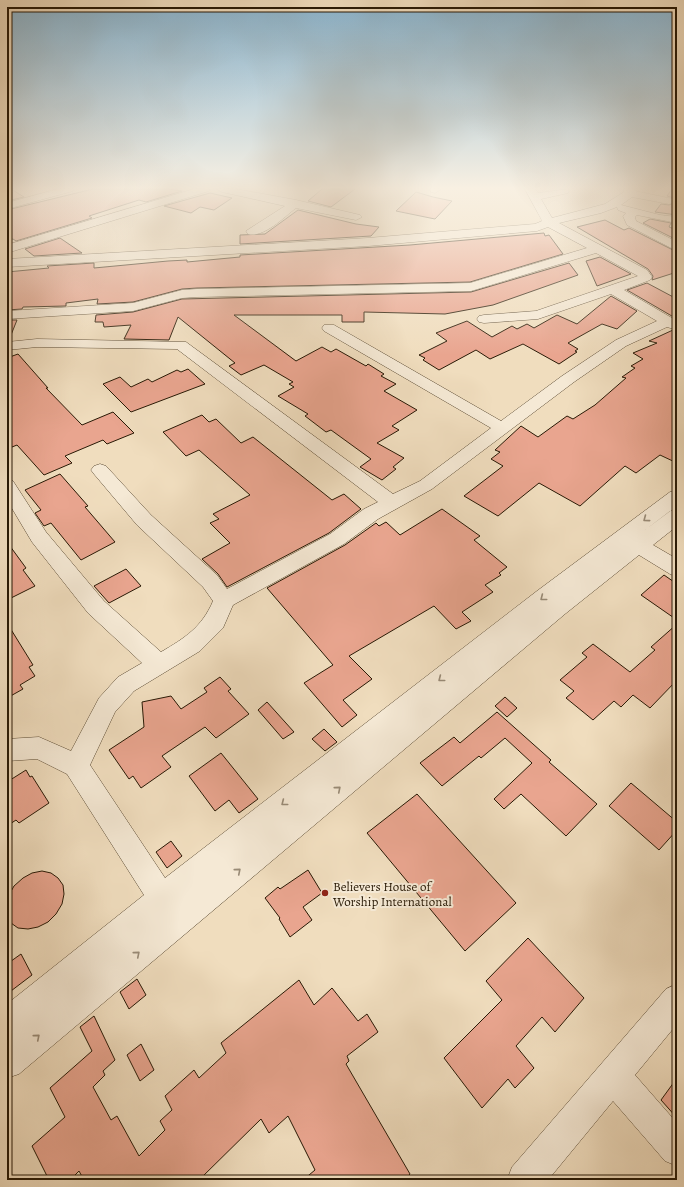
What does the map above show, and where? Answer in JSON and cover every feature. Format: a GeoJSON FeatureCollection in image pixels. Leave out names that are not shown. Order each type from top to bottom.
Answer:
{"type":"FeatureCollection","features":[{"type":"Feature","properties":{"kind":"street"},"geometry":{"type":"LineString","coordinates":[[7,249],[22,244]]}},
{"type":"Feature","properties":{"kind":"street"},"geometry":{"type":"LineString","coordinates":[[7,264],[329,244]]}},
{"type":"Feature","properties":{"kind":"street"},"geometry":{"type":"LineString","coordinates":[[484,319],[522,318],[538,314],[640,280],[645,277],[642,273],[587,244]]}},
{"type":"Feature","properties":{"kind":"street"},"geometry":{"type":"LineString","coordinates":[[7,315],[133,306],[182,294],[197,293],[471,287],[597,250]]}},
{"type":"Feature","properties":{"kind":"street"},"geometry":{"type":"LineString","coordinates":[[612,289],[671,325]]}},
{"type":"Feature","properties":{"kind":"street"},"geometry":{"type":"LineString","coordinates":[[76,766],[107,705],[126,684],[192,645],[215,622],[224,600],[337,539],[391,502],[426,485],[568,379],[621,343],[671,325]]}},
{"type":"Feature","properties":{"kind":"street"},"geometry":{"type":"LineString","coordinates":[[329,328],[502,428]]}},
{"type":"Feature","properties":{"kind":"street"},"geometry":{"type":"LineString","coordinates":[[7,346],[37,343],[182,345],[391,502]]}},
{"type":"Feature","properties":{"kind":"street"},"geometry":{"type":"LineString","coordinates":[[100,470],[144,520],[210,581],[224,600]]}},
{"type":"Feature","properties":{"kind":"street"},"geometry":{"type":"LineString","coordinates":[[7,486],[39,537],[96,607],[160,665]]}},
{"type":"Feature","properties":{"kind":"street"},"geometry":{"type":"LineString","coordinates":[[7,1024],[544,597],[677,496]]}},
{"type":"Feature","properties":{"kind":"street"},"geometry":{"type":"LineString","coordinates":[[7,1062],[550,613],[677,516]]}},
{"type":"Feature","properties":{"kind":"street"},"geometry":{"type":"LineString","coordinates":[[638,546],[677,569]]}},
{"type":"Feature","properties":{"kind":"street"},"geometry":{"type":"LineString","coordinates":[[7,750],[39,748],[76,766],[177,921]]}},
{"type":"Feature","properties":{"kind":"street"},"geometry":{"type":"LineString","coordinates":[[525,1180],[677,1000]]}},
{"type":"Feature","properties":{"kind":"street"},"geometry":{"type":"LineString","coordinates":[[613,1076],[677,1148]]}},
{"type":"Feature","properties":{"kind":"building"},"geometry":{"type":"Polygon","coordinates":[[[40,244],[69,244],[82,253],[34,256],[25,249],[40,244]]]}},
{"type":"Feature","properties":{"kind":"building"},"geometry":{"type":"Polygon","coordinates":[[[556,244],[563,254],[470,282],[197,288],[182,289],[133,302],[97,304],[98,299],[66,303],[66,306],[23,307],[22,309],[7,310],[7,272],[49,268],[47,266],[94,263],[94,268],[168,261],[187,260],[187,262],[240,257],[240,255],[410,245],[556,244]]]}},
{"type":"Feature","properties":{"kind":"building"},"geometry":{"type":"Polygon","coordinates":[[[606,244],[662,244],[677,252],[677,272],[652,280],[653,276],[648,269],[606,244]]]}},
{"type":"Feature","properties":{"kind":"building"},"geometry":{"type":"Polygon","coordinates":[[[600,257],[631,274],[597,286],[586,261],[600,257]]]}},
{"type":"Feature","properties":{"kind":"building"},"geometry":{"type":"Polygon","coordinates":[[[569,263],[578,275],[493,305],[445,314],[364,312],[364,322],[342,322],[342,315],[234,315],[296,361],[322,347],[331,352],[336,349],[366,366],[368,364],[384,374],[381,376],[396,384],[384,391],[417,410],[392,426],[399,430],[377,443],[404,458],[393,467],[396,469],[382,480],[360,467],[371,459],[331,430],[326,432],[305,416],[308,414],[278,396],[294,387],[289,384],[293,382],[264,365],[241,375],[229,366],[235,363],[178,317],[169,340],[124,339],[131,325],[104,327],[103,322],[95,322],[96,315],[133,312],[182,299],[471,292],[569,263]]]}},
{"type":"Feature","properties":{"kind":"building"},"geometry":{"type":"Polygon","coordinates":[[[647,283],[677,299],[677,319],[627,290],[647,283]]]}},
{"type":"Feature","properties":{"kind":"building"},"geometry":{"type":"Polygon","coordinates":[[[611,296],[637,311],[617,329],[602,324],[568,343],[578,349],[575,351],[577,352],[559,364],[523,344],[490,359],[476,350],[439,370],[423,360],[425,358],[419,355],[447,341],[436,333],[467,321],[492,337],[512,326],[517,329],[527,324],[534,328],[557,315],[577,324],[611,296]]]}},
{"type":"Feature","properties":{"kind":"building"},"geometry":{"type":"Polygon","coordinates":[[[7,320],[17,320],[9,340],[7,340],[7,320]]]}},
{"type":"Feature","properties":{"kind":"building"},"geometry":{"type":"Polygon","coordinates":[[[673,330],[677,331],[677,463],[660,455],[636,473],[625,466],[580,506],[539,483],[498,516],[464,496],[503,466],[491,459],[500,452],[495,450],[521,426],[538,437],[567,416],[573,419],[595,405],[626,378],[622,377],[635,368],[631,366],[643,359],[633,353],[657,343],[649,341],[673,330]]]}},
{"type":"Feature","properties":{"kind":"building"},"geometry":{"type":"Polygon","coordinates":[[[18,354],[48,388],[46,388],[82,425],[113,412],[134,433],[107,444],[103,440],[65,456],[72,463],[44,475],[17,445],[7,449],[7,358],[18,354]]]}},
{"type":"Feature","properties":{"kind":"building"},"geometry":{"type":"Polygon","coordinates":[[[188,369],[205,384],[131,412],[103,384],[120,377],[131,387],[148,379],[152,382],[177,370],[181,372],[188,369]]]}},
{"type":"Feature","properties":{"kind":"building"},"geometry":{"type":"Polygon","coordinates":[[[202,415],[209,422],[216,419],[241,443],[253,437],[332,500],[344,494],[361,509],[329,533],[227,587],[218,574],[202,559],[230,543],[210,523],[219,519],[213,514],[250,495],[199,450],[186,456],[163,432],[202,415]]]}},
{"type":"Feature","properties":{"kind":"building"},"geometry":{"type":"Polygon","coordinates":[[[60,474],[88,506],[85,507],[115,542],[81,560],[51,523],[44,526],[35,513],[41,510],[25,490],[60,474]]]}},
{"type":"Feature","properties":{"kind":"building"},"geometry":{"type":"Polygon","coordinates":[[[442,509],[480,536],[474,540],[507,567],[499,573],[501,575],[485,585],[493,592],[462,612],[471,621],[456,629],[434,606],[349,656],[372,679],[343,700],[357,715],[342,727],[304,683],[333,665],[267,588],[345,545],[376,523],[379,526],[386,522],[400,535],[442,509]]]}},
{"type":"Feature","properties":{"kind":"building"},"geometry":{"type":"Polygon","coordinates":[[[7,542],[26,568],[23,570],[35,586],[7,600],[7,542]]]}},
{"type":"Feature","properties":{"kind":"building"},"geometry":{"type":"Polygon","coordinates":[[[126,569],[141,586],[109,603],[94,586],[126,569]]]}},
{"type":"Feature","properties":{"kind":"building"},"geometry":{"type":"Polygon","coordinates":[[[664,575],[677,584],[677,620],[641,595],[664,575]]]}},
{"type":"Feature","properties":{"kind":"building"},"geometry":{"type":"Polygon","coordinates":[[[7,623],[33,665],[29,667],[35,676],[20,685],[23,689],[7,698],[7,623]]]}},
{"type":"Feature","properties":{"kind":"building"},"geometry":{"type":"Polygon","coordinates":[[[677,624],[677,680],[650,708],[633,695],[621,707],[614,701],[593,720],[566,698],[574,691],[560,680],[587,657],[582,653],[593,644],[630,672],[655,650],[651,647],[677,624]]]}},
{"type":"Feature","properties":{"kind":"building"},"geometry":{"type":"Polygon","coordinates":[[[220,677],[231,689],[228,691],[249,714],[216,738],[205,727],[162,756],[171,767],[141,788],[133,776],[129,779],[109,750],[144,727],[142,702],[171,696],[181,709],[207,692],[204,688],[220,677]]]}},
{"type":"Feature","properties":{"kind":"building"},"geometry":{"type":"Polygon","coordinates":[[[505,697],[517,708],[507,717],[495,706],[505,697]]]}},
{"type":"Feature","properties":{"kind":"building"},"geometry":{"type":"Polygon","coordinates":[[[267,702],[294,732],[283,739],[258,710],[267,702]]]}},
{"type":"Feature","properties":{"kind":"building"},"geometry":{"type":"Polygon","coordinates":[[[497,712],[551,760],[549,762],[597,804],[566,836],[521,794],[504,809],[494,799],[532,763],[505,738],[481,758],[479,756],[442,786],[420,763],[454,737],[460,743],[497,712]]]}},
{"type":"Feature","properties":{"kind":"building"},"geometry":{"type":"Polygon","coordinates":[[[324,729],[337,742],[325,751],[312,739],[324,729]]]}},
{"type":"Feature","properties":{"kind":"building"},"geometry":{"type":"Polygon","coordinates":[[[221,753],[258,799],[239,813],[229,800],[215,811],[189,776],[221,753]]]}},
{"type":"Feature","properties":{"kind":"building"},"geometry":{"type":"Polygon","coordinates":[[[26,770],[30,777],[32,776],[49,803],[19,823],[16,820],[7,826],[7,782],[26,770]]]}},
{"type":"Feature","properties":{"kind":"building"},"geometry":{"type":"Polygon","coordinates":[[[631,783],[677,822],[677,830],[659,850],[609,806],[631,783]]]}},
{"type":"Feature","properties":{"kind":"building"},"geometry":{"type":"Polygon","coordinates":[[[417,794],[516,903],[465,951],[367,833],[417,794]]]}},
{"type":"Feature","properties":{"kind":"building"},"geometry":{"type":"Polygon","coordinates":[[[171,841],[182,856],[167,868],[156,852],[171,841]]]}},
{"type":"Feature","properties":{"kind":"building"},"geometry":{"type":"Polygon","coordinates":[[[308,870],[322,893],[303,907],[312,920],[290,937],[279,919],[280,918],[265,898],[278,887],[280,889],[308,870]]]}},
{"type":"Feature","properties":{"kind":"building"},"geometry":{"type":"Polygon","coordinates":[[[42,871],[51,873],[58,878],[63,885],[64,894],[62,904],[56,914],[48,922],[38,927],[28,929],[18,928],[11,923],[7,915],[9,895],[14,886],[23,878],[32,873],[42,871]]]}},
{"type":"Feature","properties":{"kind":"building"},"geometry":{"type":"Polygon","coordinates":[[[528,938],[584,998],[555,1032],[542,1017],[516,1046],[534,1068],[515,1088],[508,1079],[482,1108],[444,1058],[502,1000],[486,981],[528,938]]]}},
{"type":"Feature","properties":{"kind":"building"},"geometry":{"type":"Polygon","coordinates":[[[21,954],[32,975],[7,994],[7,964],[21,954]]]}},
{"type":"Feature","properties":{"kind":"building"},"geometry":{"type":"Polygon","coordinates":[[[137,979],[146,995],[129,1009],[120,992],[137,979]]]}},
{"type":"Feature","properties":{"kind":"building"},"geometry":{"type":"Polygon","coordinates":[[[299,980],[314,1005],[332,988],[358,1021],[367,1014],[378,1032],[347,1056],[349,1061],[346,1064],[410,1174],[404,1180],[303,1180],[315,1170],[288,1116],[269,1133],[261,1119],[199,1180],[84,1180],[79,1171],[70,1180],[49,1180],[32,1146],[65,1117],[50,1088],[92,1051],[80,1027],[94,1016],[115,1060],[103,1071],[105,1075],[93,1087],[111,1120],[117,1116],[139,1156],[165,1130],[160,1121],[172,1110],[165,1096],[194,1070],[199,1078],[226,1053],[221,1043],[299,980]]]}},
{"type":"Feature","properties":{"kind":"building"},"geometry":{"type":"Polygon","coordinates":[[[141,1044],[154,1070],[140,1081],[127,1055],[141,1044]]]}},
{"type":"Feature","properties":{"kind":"building"},"geometry":{"type":"Polygon","coordinates":[[[677,1078],[677,1118],[661,1100],[677,1078]]]}},
{"type":"Feature","properties":{"kind":"place","name":"Believers House of Worship International"},"geometry":{"type":"Point","coordinates":[325,893]}}]}
